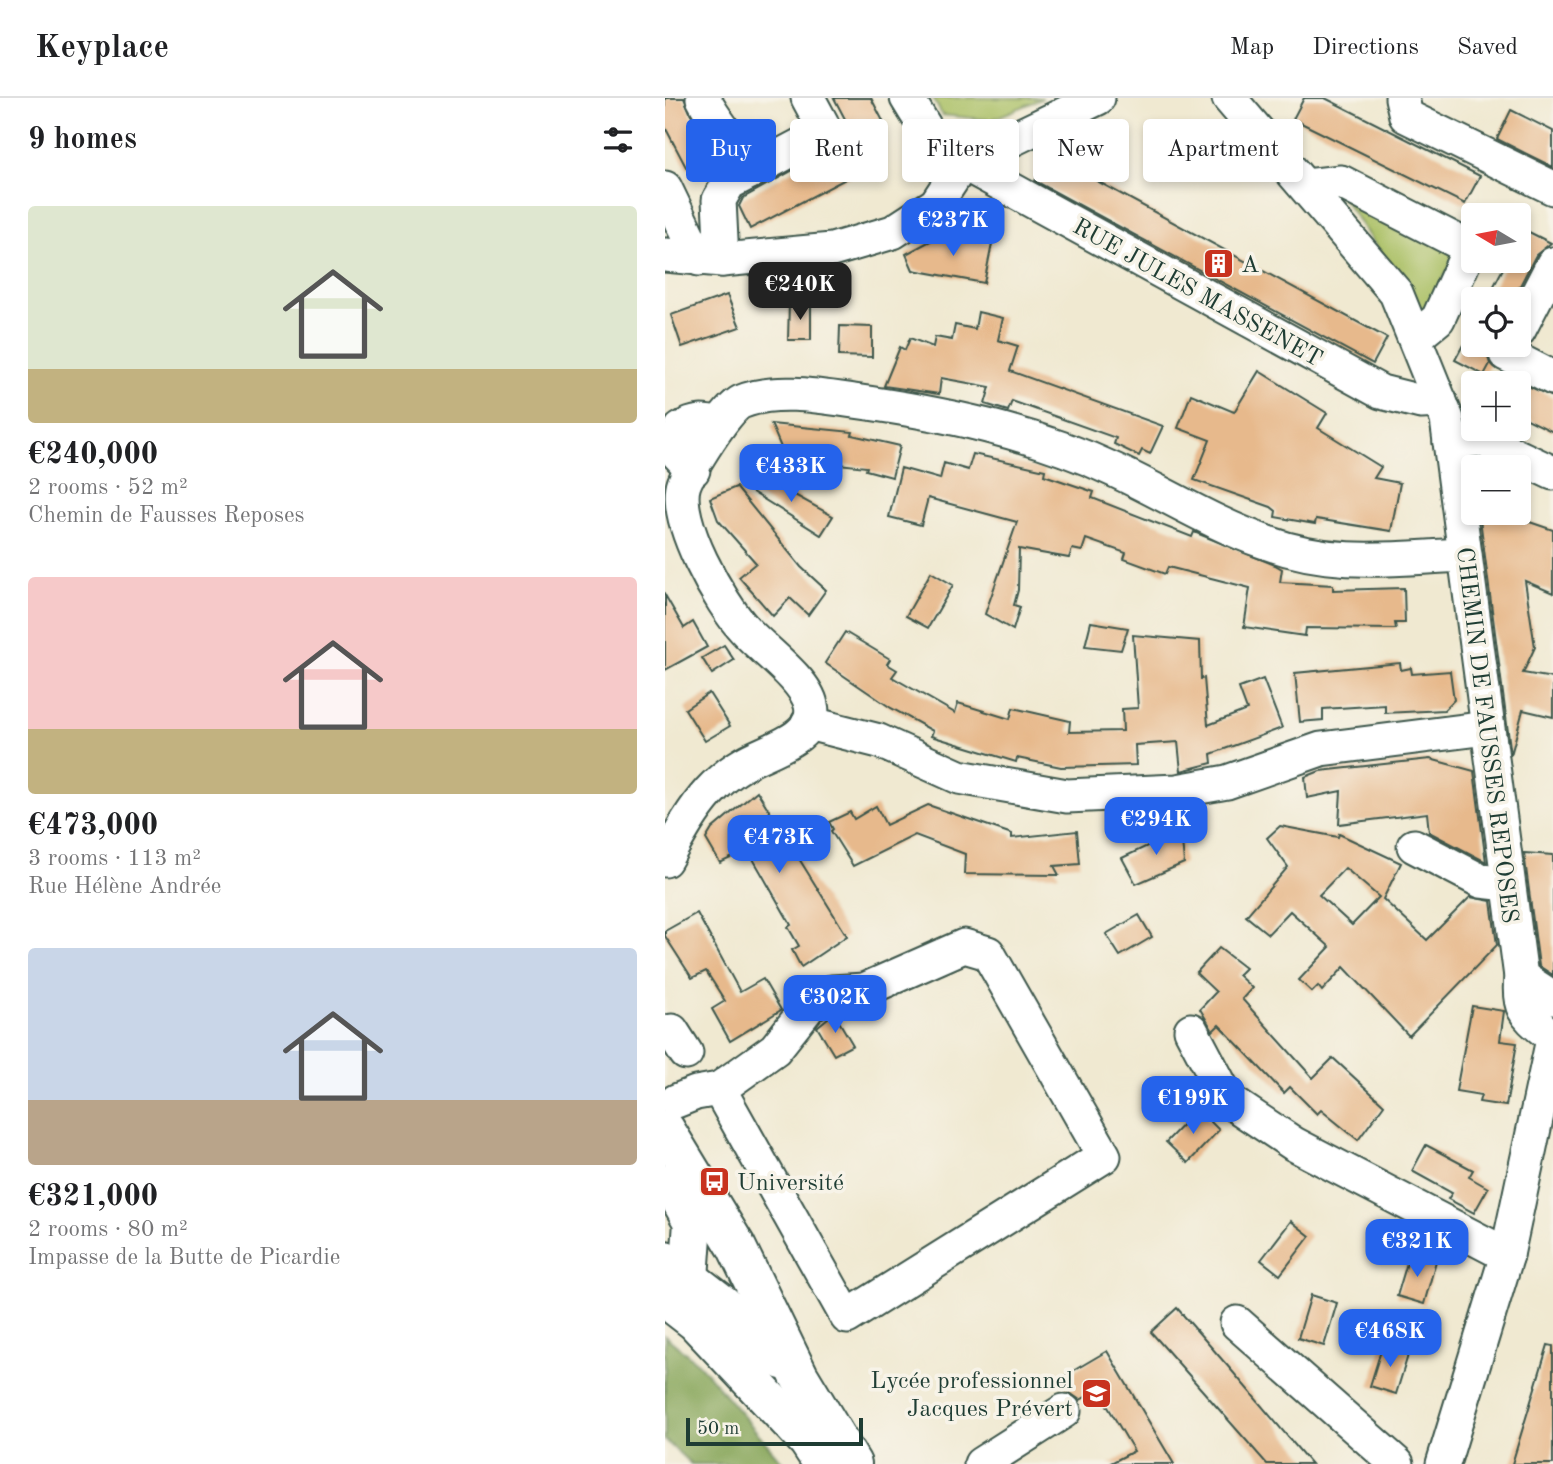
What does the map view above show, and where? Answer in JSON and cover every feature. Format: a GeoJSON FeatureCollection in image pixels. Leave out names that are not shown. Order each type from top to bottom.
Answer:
{"type":"FeatureCollection","features":[{"type":"Feature","properties":{"kind":"main road"},"geometry":{"type":"LineString","coordinates":[[671,1079],[736,1247],[799,1376],[852,1464]]}},
{"type":"Feature","properties":{"kind":"main road"},"geometry":{"type":"LineString","coordinates":[[665,1172],[693,1222],[673,1279],[696,1322],[809,1441],[823,1464]]}},
{"type":"Feature","properties":{"kind":"main road"},"geometry":{"type":"LineString","coordinates":[[673,1279],[721,1303],[799,1376]]}},
{"type":"Feature","properties":{"kind":"street"},"geometry":{"type":"LineString","coordinates":[[703,98],[714,119]]}},
{"type":"Feature","properties":{"kind":"street"},"geometry":{"type":"LineString","coordinates":[[776,158],[818,136],[821,124],[808,98]]}},
{"type":"Feature","properties":{"kind":"street","name":"RUE JULES MASSENET"},"geometry":{"type":"LineString","coordinates":[[907,98],[920,119]]}},
{"type":"Feature","properties":{"kind":"street"},"geometry":{"type":"LineString","coordinates":[[1019,136],[1098,98]]}},
{"type":"Feature","properties":{"kind":"street","name":"CHEMIN DE FAUSSES REPOSES"},"geometry":{"type":"LineString","coordinates":[[1229,98],[1248,119]]}},
{"type":"Feature","properties":{"kind":"street","name":"CHEMIN DE FAUSSES REPOSES"},"geometry":{"type":"LineString","coordinates":[[1259,98],[1269,119]]}},
{"type":"Feature","properties":{"kind":"street"},"geometry":{"type":"LineString","coordinates":[[1402,98],[1406,116],[1553,188]]}},
{"type":"Feature","properties":{"kind":"street"},"geometry":{"type":"LineString","coordinates":[[1303,176],[1341,183],[1471,248],[1438,319],[1416,337]]}},
{"type":"Feature","properties":{"kind":"street"},"geometry":{"type":"LineString","coordinates":[[710,260],[719,200],[731,182]]}},
{"type":"Feature","properties":{"kind":"street"},"geometry":{"type":"LineString","coordinates":[[665,255],[710,260],[832,250],[893,232],[936,204],[950,182]]}},
{"type":"Feature","properties":{"kind":"street","name":"RUE JULES MASSENET"},"geometry":{"type":"LineString","coordinates":[[998,182],[1381,391],[1421,402],[1440,401]]}},
{"type":"Feature","properties":{"kind":"street","name":"CHEMIN DE FAUSSES REPOSES"},"geometry":{"type":"LineString","coordinates":[[1303,182],[1396,293],[1440,401],[1450,443],[1521,977],[1518,999],[1528,1016],[1553,1038]]}},
{"type":"Feature","properties":{"kind":"street"},"geometry":{"type":"LineString","coordinates":[[665,188],[710,260]]}},
{"type":"Feature","properties":{"kind":"street"},"geometry":{"type":"LineString","coordinates":[[1531,316],[1545,300],[1553,264]]}},
{"type":"Feature","properties":{"kind":"street"},"geometry":{"type":"LineString","coordinates":[[1512,357],[1553,378]]}},
{"type":"Feature","properties":{"kind":"street"},"geometry":{"type":"LineString","coordinates":[[665,860],[685,825],[713,788],[745,762],[799,735],[808,723],[811,704],[804,689],[742,628],[708,573],[686,520],[682,498],[684,484],[719,425],[735,405],[765,395],[833,398],[933,412],[1028,438],[1111,468],[1266,543],[1346,562],[1465,555]]}},
{"type":"Feature","properties":{"kind":"street"},"geometry":{"type":"LineString","coordinates":[[1450,443],[1481,439],[1553,473]]}},
{"type":"Feature","properties":{"kind":"street"},"geometry":{"type":"LineString","coordinates":[[808,723],[879,741],[959,776],[1067,796],[1177,791],[1227,782],[1321,748],[1486,728]]}},
{"type":"Feature","properties":{"kind":"street"},"geometry":{"type":"LineString","coordinates":[[1413,846],[1481,881],[1508,884]]}},
{"type":"Feature","properties":{"kind":"street"},"geometry":{"type":"LineString","coordinates":[[671,1079],[697,1093],[719,1090],[775,1049],[810,1005],[832,992],[864,990],[964,946],[988,953],[1104,1156],[847,1317],[719,1090]]}},
{"type":"Feature","properties":{"kind":"street"},"geometry":{"type":"LineString","coordinates":[[1521,977],[1553,998]]}},
{"type":"Feature","properties":{"kind":"street"},"geometry":{"type":"LineString","coordinates":[[1191,1030],[1228,1100],[1294,1144],[1507,1255]]}},
{"type":"Feature","properties":{"kind":"street"},"geometry":{"type":"LineString","coordinates":[[1443,1464],[1507,1255],[1553,1038]]}},
{"type":"Feature","properties":{"kind":"street"},"geometry":{"type":"LineString","coordinates":[[1237,1323],[1397,1464]]}},
{"type":"Feature","properties":{"kind":"street"},"geometry":{"type":"LineString","coordinates":[[981,1464],[1064,1411]]}},
{"type":"Feature","properties":{"kind":"green space"},"geometry":{"type":"Polygon","coordinates":[[[933,98],[1043,98],[993,119],[942,115],[933,98]]]}},
{"type":"Feature","properties":{"kind":"green space"},"geometry":{"type":"Polygon","coordinates":[[[1337,190],[1458,251],[1424,316],[1337,190]]]}},
{"type":"Feature","properties":{"kind":"green space"},"geometry":{"type":"Polygon","coordinates":[[[665,1336],[699,1364],[784,1464],[691,1464],[665,1440],[665,1336]]]}},
{"type":"Feature","properties":{"kind":"building"},"geometry":{"type":"Polygon","coordinates":[[[665,98],[684,98],[693,119],[686,119],[686,167],[665,127],[665,98]]]}},
{"type":"Feature","properties":{"kind":"building"},"geometry":{"type":"Polygon","coordinates":[[[834,98],[871,98],[882,119],[845,119],[834,98]]]}},
{"type":"Feature","properties":{"kind":"building"},"geometry":{"type":"Polygon","coordinates":[[[1304,98],[1325,98],[1480,176],[1466,203],[1463,203],[1303,124],[1303,119],[1293,119],[1304,98]]]}},
{"type":"Feature","properties":{"kind":"building"},"geometry":{"type":"Polygon","coordinates":[[[1511,110],[1553,131],[1553,167],[1497,139],[1511,110]]]}},
{"type":"Feature","properties":{"kind":"building"},"geometry":{"type":"Polygon","coordinates":[[[790,172],[790,182],[840,182],[750,229],[739,206],[743,198],[776,182],[790,172]]]}},
{"type":"Feature","properties":{"kind":"building","name":"A"},"geometry":{"type":"Polygon","coordinates":[[[1037,182],[1099,182],[1387,338],[1373,364],[1037,182]]]}},
{"type":"Feature","properties":{"kind":"building"},"geometry":{"type":"Polygon","coordinates":[[[947,232],[992,244],[984,283],[913,270],[906,254],[947,232]]]}},
{"type":"Feature","properties":{"kind":"building"},"geometry":{"type":"Polygon","coordinates":[[[1531,233],[1551,243],[1536,255],[1531,265],[1531,233]]]}},
{"type":"Feature","properties":{"kind":"building"},"geometry":{"type":"Polygon","coordinates":[[[1501,273],[1527,273],[1519,287],[1493,287],[1501,273]]]}},
{"type":"Feature","properties":{"kind":"building"},"geometry":{"type":"Polygon","coordinates":[[[727,295],[740,327],[682,347],[671,315],[727,295]]]}},
{"type":"Feature","properties":{"kind":"building"},"geometry":{"type":"Polygon","coordinates":[[[789,303],[811,304],[811,340],[788,340],[789,303]]]}},
{"type":"Feature","properties":{"kind":"building"},"geometry":{"type":"Polygon","coordinates":[[[978,312],[1003,318],[998,340],[1018,346],[1010,371],[1163,426],[1150,454],[1142,450],[1139,456],[1114,444],[1116,438],[1012,401],[1008,411],[985,404],[990,387],[941,378],[939,394],[884,386],[900,347],[905,350],[910,338],[933,347],[935,337],[952,340],[955,325],[975,329],[978,312]]]}},
{"type":"Feature","properties":{"kind":"building"},"geometry":{"type":"Polygon","coordinates":[[[840,326],[872,327],[872,357],[839,356],[840,326]]]}},
{"type":"Feature","properties":{"kind":"building"},"geometry":{"type":"Polygon","coordinates":[[[1461,349],[1461,357],[1488,357],[1490,364],[1486,371],[1476,371],[1455,360],[1461,349]]]}},
{"type":"Feature","properties":{"kind":"building"},"geometry":{"type":"Polygon","coordinates":[[[1259,371],[1327,413],[1318,428],[1381,467],[1374,478],[1400,483],[1391,531],[1316,519],[1315,524],[1275,517],[1276,511],[1271,507],[1194,480],[1210,440],[1178,428],[1191,394],[1234,412],[1259,371]]]}},
{"type":"Feature","properties":{"kind":"building"},"geometry":{"type":"Polygon","coordinates":[[[1531,387],[1553,397],[1553,432],[1531,421],[1531,387]]]}},
{"type":"Feature","properties":{"kind":"building"},"geometry":{"type":"Polygon","coordinates":[[[771,424],[853,432],[852,435],[900,446],[892,477],[866,470],[867,467],[820,462],[819,473],[791,471],[771,424]]]}},
{"type":"Feature","properties":{"kind":"building"},"geometry":{"type":"Polygon","coordinates":[[[973,454],[1045,470],[1044,475],[1094,492],[1092,498],[1192,537],[1194,532],[1275,565],[1282,569],[1280,582],[1333,585],[1333,590],[1404,588],[1405,623],[1395,623],[1396,629],[1306,628],[1305,636],[1244,627],[1250,588],[1168,567],[1165,574],[1124,559],[1126,553],[1086,539],[1082,551],[1072,549],[1069,558],[1019,549],[1018,590],[1014,605],[1020,607],[1013,630],[985,614],[1017,522],[928,498],[921,525],[889,517],[901,468],[940,479],[944,463],[968,470],[973,454]]]}},
{"type":"Feature","properties":{"kind":"building"},"geometry":{"type":"Polygon","coordinates":[[[762,477],[833,516],[821,535],[741,485],[762,477]]]}},
{"type":"Feature","properties":{"kind":"building"},"geometry":{"type":"Polygon","coordinates":[[[736,487],[801,567],[826,590],[808,615],[790,598],[773,616],[739,577],[756,563],[718,520],[710,498],[736,487]]]}},
{"type":"Feature","properties":{"kind":"building"},"geometry":{"type":"Polygon","coordinates":[[[1531,522],[1553,530],[1553,593],[1525,581],[1535,647],[1523,673],[1553,678],[1553,717],[1523,710],[1511,755],[1481,525],[1531,525],[1531,522]]]}},
{"type":"Feature","properties":{"kind":"building"},"geometry":{"type":"Polygon","coordinates":[[[931,572],[953,585],[928,628],[906,616],[931,572]]]}},
{"type":"Feature","properties":{"kind":"building"},"geometry":{"type":"Polygon","coordinates":[[[665,595],[684,628],[693,622],[707,647],[665,670],[665,595]]]}},
{"type":"Feature","properties":{"kind":"building"},"geometry":{"type":"Polygon","coordinates":[[[1091,622],[1128,628],[1121,650],[1085,646],[1091,622]]]}},
{"type":"Feature","properties":{"kind":"building"},"geometry":{"type":"Polygon","coordinates":[[[845,632],[890,659],[887,664],[897,670],[892,677],[955,713],[958,703],[1010,719],[1013,708],[1070,721],[1069,732],[1123,731],[1122,709],[1138,708],[1133,635],[1200,641],[1201,679],[1204,678],[1208,725],[1247,710],[1239,688],[1263,679],[1282,728],[1211,754],[1212,763],[1181,771],[1178,742],[1135,745],[1136,765],[1061,767],[1017,758],[1016,762],[931,736],[933,731],[891,708],[825,663],[845,632]]]}},
{"type":"Feature","properties":{"kind":"building"},"geometry":{"type":"Polygon","coordinates":[[[724,645],[734,660],[712,674],[702,658],[724,645]]]}},
{"type":"Feature","properties":{"kind":"building"},"geometry":{"type":"Polygon","coordinates":[[[1400,663],[1401,670],[1411,668],[1412,674],[1450,671],[1454,700],[1444,710],[1385,713],[1385,705],[1323,709],[1323,720],[1300,722],[1295,673],[1400,663]]]}},
{"type":"Feature","properties":{"kind":"building"},"geometry":{"type":"Polygon","coordinates":[[[709,693],[730,726],[705,741],[685,709],[709,693]]]}},
{"type":"Feature","properties":{"kind":"building"},"geometry":{"type":"Polygon","coordinates":[[[1430,759],[1474,771],[1486,862],[1429,832],[1427,813],[1339,824],[1341,791],[1307,798],[1305,777],[1320,771],[1430,759]]]}},
{"type":"Feature","properties":{"kind":"building"},"geometry":{"type":"Polygon","coordinates":[[[757,791],[847,936],[801,967],[792,950],[799,946],[788,927],[791,925],[748,850],[720,863],[706,839],[712,829],[757,791]]]}},
{"type":"Feature","properties":{"kind":"building"},"geometry":{"type":"Polygon","coordinates":[[[928,805],[1012,834],[1012,838],[1077,831],[1080,864],[1054,866],[1059,875],[964,874],[965,854],[915,835],[853,866],[831,831],[833,829],[829,822],[850,812],[854,819],[876,806],[886,825],[928,805]]]}},
{"type":"Feature","properties":{"kind":"building"},"geometry":{"type":"Polygon","coordinates":[[[1280,826],[1338,837],[1339,834],[1401,863],[1383,899],[1427,940],[1470,897],[1491,901],[1497,945],[1409,1036],[1344,967],[1322,991],[1318,986],[1312,992],[1299,980],[1330,947],[1290,911],[1268,934],[1246,916],[1288,867],[1267,838],[1280,826]],[[1345,868],[1319,895],[1352,925],[1379,897],[1345,868]]]}},
{"type":"Feature","properties":{"kind":"building"},"geometry":{"type":"Polygon","coordinates":[[[1181,830],[1184,863],[1136,884],[1122,858],[1154,843],[1152,834],[1181,830]]]}},
{"type":"Feature","properties":{"kind":"building"},"geometry":{"type":"Polygon","coordinates":[[[1524,853],[1553,855],[1553,975],[1539,966],[1524,853]]]}},
{"type":"Feature","properties":{"kind":"building"},"geometry":{"type":"Polygon","coordinates":[[[697,913],[740,992],[763,979],[781,1010],[730,1041],[712,1009],[725,1001],[706,971],[692,978],[665,936],[665,931],[697,913]]]}},
{"type":"Feature","properties":{"kind":"building"},"geometry":{"type":"Polygon","coordinates":[[[1139,915],[1152,937],[1120,956],[1106,934],[1139,915]]]}},
{"type":"Feature","properties":{"kind":"building"},"geometry":{"type":"Polygon","coordinates":[[[1219,948],[1245,968],[1238,975],[1252,988],[1242,999],[1313,1078],[1333,1058],[1384,1105],[1358,1140],[1321,1110],[1317,1114],[1290,1087],[1284,1093],[1219,1025],[1213,1031],[1200,1009],[1216,992],[1196,973],[1219,948]]]}},
{"type":"Feature","properties":{"kind":"building"},"geometry":{"type":"Polygon","coordinates":[[[1472,1006],[1504,1011],[1500,1041],[1517,1043],[1506,1106],[1479,1102],[1481,1095],[1456,1091],[1472,1006]]]}},
{"type":"Feature","properties":{"kind":"building"},"geometry":{"type":"Polygon","coordinates":[[[834,1013],[853,1045],[834,1055],[817,1027],[834,1013]]]}},
{"type":"Feature","properties":{"kind":"building"},"geometry":{"type":"Polygon","coordinates":[[[1198,1109],[1219,1130],[1188,1163],[1166,1142],[1198,1109]]]}},
{"type":"Feature","properties":{"kind":"building"},"geometry":{"type":"Polygon","coordinates":[[[1426,1145],[1473,1170],[1469,1177],[1488,1188],[1474,1213],[1448,1199],[1452,1193],[1412,1171],[1426,1145]]]}},
{"type":"Feature","properties":{"kind":"building"},"geometry":{"type":"Polygon","coordinates":[[[1291,1221],[1310,1236],[1280,1275],[1261,1260],[1291,1221]]]}},
{"type":"Feature","properties":{"kind":"building"},"geometry":{"type":"Polygon","coordinates":[[[1410,1253],[1436,1261],[1424,1304],[1397,1296],[1410,1253]]]}},
{"type":"Feature","properties":{"kind":"building"},"geometry":{"type":"Polygon","coordinates":[[[1311,1295],[1337,1303],[1324,1346],[1298,1338],[1311,1295]]]}},
{"type":"Feature","properties":{"kind":"building"},"geometry":{"type":"Polygon","coordinates":[[[1177,1308],[1311,1464],[1267,1464],[1151,1332],[1177,1308]]]}},
{"type":"Feature","properties":{"kind":"building"},"geometry":{"type":"Polygon","coordinates":[[[1383,1344],[1409,1352],[1396,1394],[1370,1386],[1383,1344]]]}},
{"type":"Feature","properties":{"kind":"building"},"geometry":{"type":"Polygon","coordinates":[[[1548,1345],[1553,1346],[1553,1464],[1512,1464],[1548,1345]]]}},
{"type":"Feature","properties":{"kind":"building"},"geometry":{"type":"Polygon","coordinates":[[[1107,1351],[1174,1464],[1109,1464],[1134,1451],[1098,1390],[1080,1400],[1070,1393],[1061,1378],[1107,1351]]]}},
{"type":"Feature","properties":{"kind":"place","name":"A"},"geometry":{"type":"Point","coordinates":[1218,264]}},
{"type":"Feature","properties":{"kind":"place","name":"Université"},"geometry":{"type":"Point","coordinates":[714,1182]}},
{"type":"Feature","properties":{"kind":"place","name":"Lycée professionnel Jacques Prévert"},"geometry":{"type":"Point","coordinates":[1096,1394]}}]}
